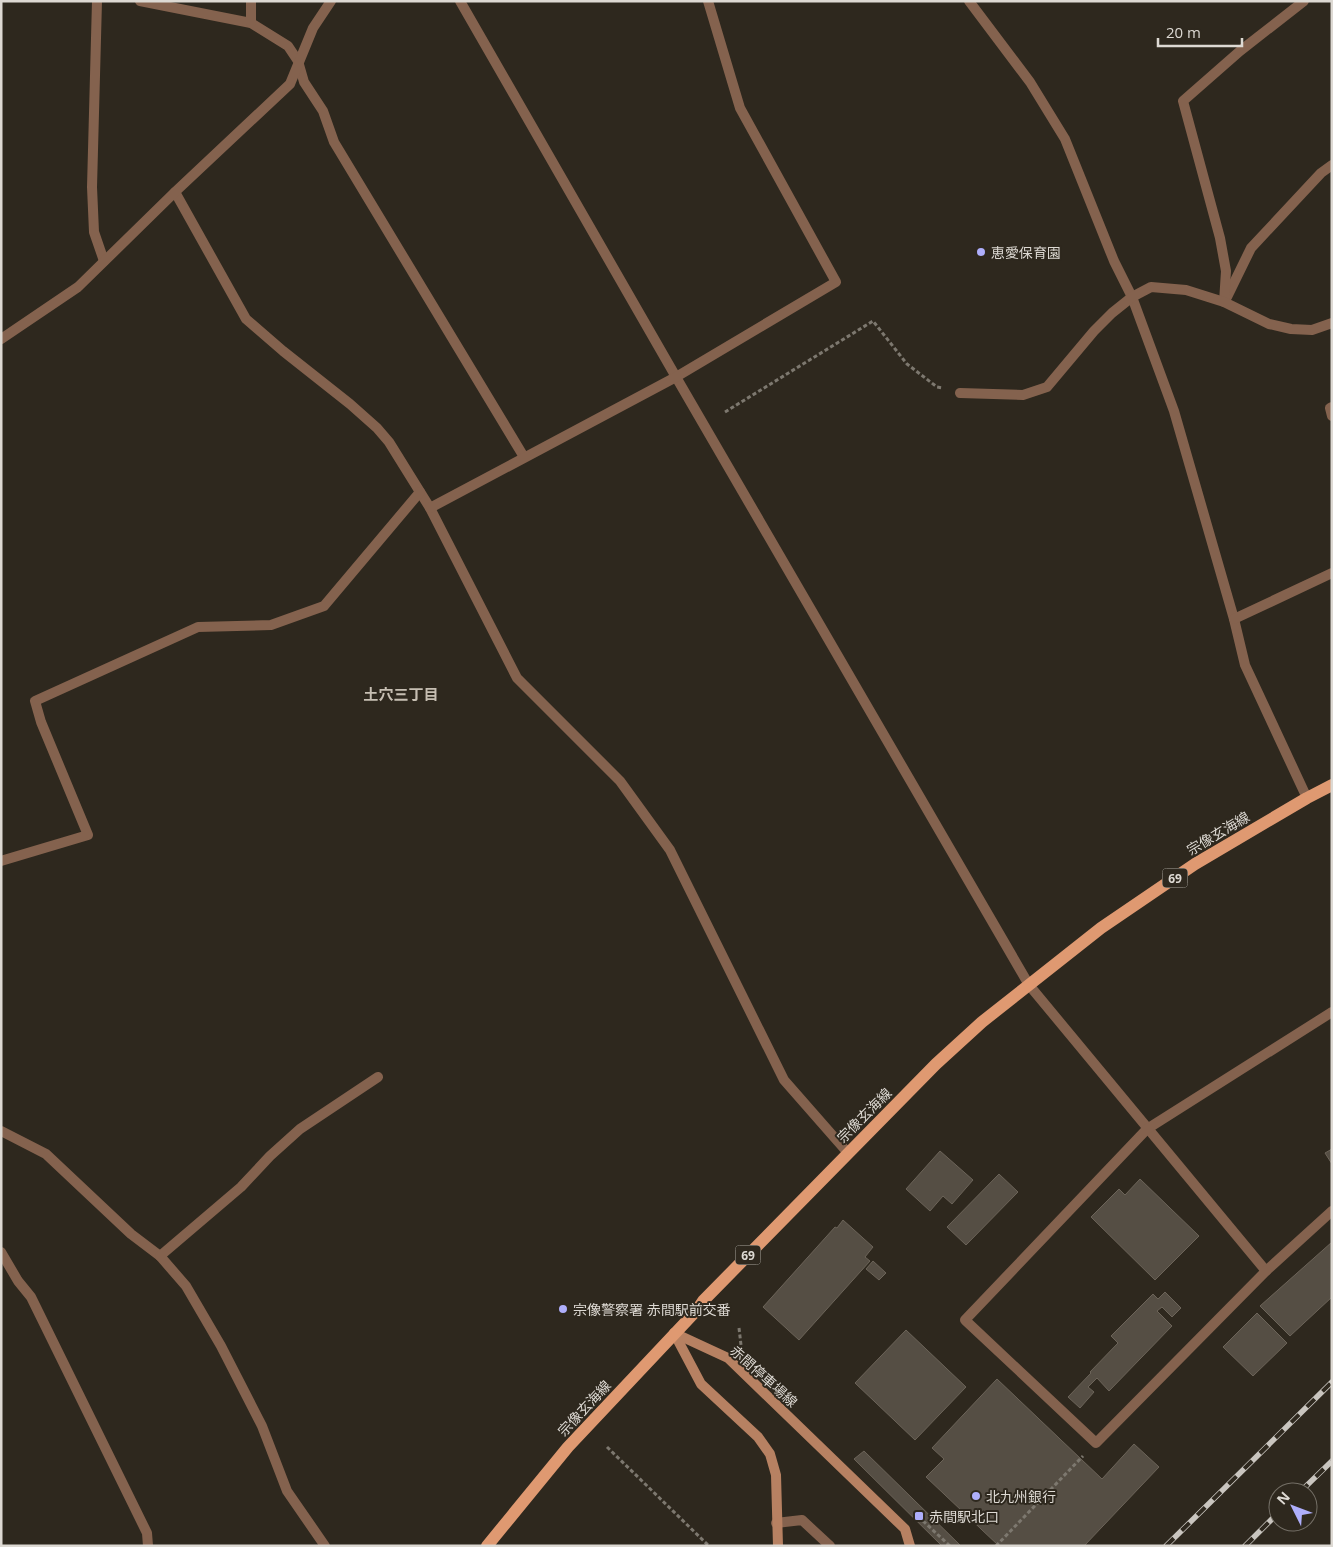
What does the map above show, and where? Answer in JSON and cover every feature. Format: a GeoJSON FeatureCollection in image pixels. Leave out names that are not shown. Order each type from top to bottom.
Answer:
{"type":"FeatureCollection","features":[{"type":"Feature","properties":{"kind":"main road","name":"宗像玄海線"},"geometry":{"type":"LineString","coordinates":[[488,1546],[568,1447],[697,1310],[703,1301],[936,1064],[982,1022],[1108,922],[1195,864],[1306,798],[1332,785]]}},
{"type":"Feature","properties":{"kind":"main road"},"geometry":{"type":"LineString","coordinates":[[674,1333],[702,1384],[758,1437],[770,1454],[776,1475],[778,1546]]}},
{"type":"Feature","properties":{"kind":"main road","name":"赤間停車場線"},"geometry":{"type":"LineString","coordinates":[[674,1333],[728,1358],[905,1528],[910,1546]]}},
{"type":"Feature","properties":{"kind":"street"},"geometry":{"type":"LineString","coordinates":[[97,1],[92,187],[94,232],[104,261]]}},
{"type":"Feature","properties":{"kind":"street"},"geometry":{"type":"LineString","coordinates":[[140,1],[251,23],[288,46],[298,61],[304,82],[323,111],[334,142],[524,457]]}},
{"type":"Feature","properties":{"kind":"street"},"geometry":{"type":"LineString","coordinates":[[251,1],[251,23]]}},
{"type":"Feature","properties":{"kind":"street"},"geometry":{"type":"LineString","coordinates":[[1,339],[78,288],[175,192],[290,84],[313,28],[331,1]]}},
{"type":"Feature","properties":{"kind":"street"},"geometry":{"type":"LineString","coordinates":[[460,1],[1029,985],[1266,1271]]}},
{"type":"Feature","properties":{"kind":"street"},"geometry":{"type":"LineString","coordinates":[[430,508],[676,377],[836,282],[740,108],[708,1]]}},
{"type":"Feature","properties":{"kind":"street"},"geometry":{"type":"LineString","coordinates":[[969,1],[1030,82],[1065,139],[1114,261],[1132,297],[1174,411],[1234,619],[1245,665],[1306,798]]}},
{"type":"Feature","properties":{"kind":"street"},"geometry":{"type":"LineString","coordinates":[[1224,302],[1226,271],[1220,238],[1183,101],[1240,51],[1304,1]]}},
{"type":"Feature","properties":{"kind":"street"},"geometry":{"type":"LineString","coordinates":[[1224,302],[1251,248],[1320,173],[1332,165]]}},
{"type":"Feature","properties":{"kind":"street"},"geometry":{"type":"LineString","coordinates":[[175,192],[246,319],[283,352],[350,404],[377,428],[389,442],[430,508],[517,678],[620,781],[670,850],[784,1080],[848,1153]]}},
{"type":"Feature","properties":{"kind":"street"},"geometry":{"type":"LineString","coordinates":[[960,393],[1023,395],[1047,387],[1094,331],[1112,313],[1132,297],[1151,287],[1186,290],[1224,302],[1269,324],[1291,329],[1312,330],[1332,322]]}},
{"type":"Feature","properties":{"kind":"street"},"geometry":{"type":"LineString","coordinates":[[1332,407],[1330,408],[1332,416]]}},
{"type":"Feature","properties":{"kind":"street"},"geometry":{"type":"LineString","coordinates":[[1,862],[88,835],[34,701],[198,627],[271,625],[324,606],[420,492]]}},
{"type":"Feature","properties":{"kind":"street"},"geometry":{"type":"LineString","coordinates":[[1234,619],[1332,573]]}},
{"type":"Feature","properties":{"kind":"street"},"geometry":{"type":"LineString","coordinates":[[1332,1012],[1147,1129],[965,1320],[1096,1443],[1266,1271],[1332,1211]]}},
{"type":"Feature","properties":{"kind":"street"},"geometry":{"type":"LineString","coordinates":[[160,1256],[241,1187],[270,1156],[300,1129],[378,1078]]}},
{"type":"Feature","properties":{"kind":"street"},"geometry":{"type":"LineString","coordinates":[[1,1131],[46,1154],[131,1234],[160,1256],[186,1286],[222,1346],[262,1426],[287,1491],[325,1546]]}},
{"type":"Feature","properties":{"kind":"street"},"geometry":{"type":"LineString","coordinates":[[1,1252],[35,1306],[147,1533],[148,1546]]}},
{"type":"Feature","properties":{"kind":"street"},"geometry":{"type":"LineString","coordinates":[[776,1523],[802,1520],[830,1546]]}},
{"type":"Feature","properties":{"kind":"path"},"geometry":{"type":"LineString","coordinates":[[725,412],[872,321],[906,364],[937,387],[960,393]]}},
{"type":"Feature","properties":{"kind":"path"},"geometry":{"type":"LineString","coordinates":[[996,1546],[1096,1443]]}},
{"type":"Feature","properties":{"kind":"path"},"geometry":{"type":"LineString","coordinates":[[607,1447],[708,1546]]}},
{"type":"Feature","properties":{"kind":"building"},"geometry":{"type":"Polygon","coordinates":[[[1332,1149],[1332,1164],[1325,1153],[1332,1149]]]}},
{"type":"Feature","properties":{"kind":"building"},"geometry":{"type":"Polygon","coordinates":[[[940,1151],[973,1180],[952,1204],[943,1196],[930,1211],[906,1189],[940,1151]]]}},
{"type":"Feature","properties":{"kind":"building"},"geometry":{"type":"Polygon","coordinates":[[[999,1174],[1018,1192],[966,1245],[947,1227],[999,1174]]]}},
{"type":"Feature","properties":{"kind":"building"},"geometry":{"type":"Polygon","coordinates":[[[1140,1179],[1199,1236],[1155,1280],[1091,1217],[1119,1189],[1125,1195],[1140,1179]]]}},
{"type":"Feature","properties":{"kind":"building"},"geometry":{"type":"Polygon","coordinates":[[[843,1220],[873,1247],[865,1257],[870,1261],[799,1340],[763,1307],[843,1220]]]}},
{"type":"Feature","properties":{"kind":"building"},"geometry":{"type":"Polygon","coordinates":[[[1332,1242],[1332,1297],[1290,1336],[1260,1306],[1332,1242]]]}},
{"type":"Feature","properties":{"kind":"building"},"geometry":{"type":"Polygon","coordinates":[[[873,1261],[886,1273],[879,1280],[866,1269],[873,1261]]]}},
{"type":"Feature","properties":{"kind":"building"},"geometry":{"type":"Polygon","coordinates":[[[1165,1292],[1181,1308],[1172,1317],[1162,1307],[1157,1311],[1172,1326],[1109,1391],[1097,1378],[1088,1387],[1094,1392],[1080,1408],[1068,1397],[1118,1343],[1111,1336],[1153,1294],[1158,1299],[1165,1292]]]}},
{"type":"Feature","properties":{"kind":"building"},"geometry":{"type":"Polygon","coordinates":[[[1257,1313],[1287,1343],[1253,1376],[1223,1347],[1257,1313]]]}},
{"type":"Feature","properties":{"kind":"building"},"geometry":{"type":"Polygon","coordinates":[[[906,1330],[966,1387],[915,1440],[855,1383],[906,1330]]]}},
{"type":"Feature","properties":{"kind":"building"},"geometry":{"type":"Polygon","coordinates":[[[997,1379],[1102,1479],[1134,1444],[1159,1467],[1084,1546],[999,1546],[926,1477],[944,1459],[932,1448],[997,1379]]]}},
{"type":"Feature","properties":{"kind":"building"},"geometry":{"type":"Polygon","coordinates":[[[864,1451],[961,1546],[942,1546],[854,1459],[864,1451]]]}},
{"type":"Feature","properties":{"kind":"railway"},"geometry":{"type":"LineString","coordinates":[[1166,1546],[1332,1382]]}},
{"type":"Feature","properties":{"kind":"railway"},"geometry":{"type":"LineString","coordinates":[[1310,1482],[1332,1461]]}},
{"type":"Feature","properties":{"kind":"railway"},"geometry":{"type":"LineString","coordinates":[[1245,1546],[1268,1523]]}},
{"type":"Feature","properties":{"kind":"place","name":"恵愛保育園"},"geometry":{"type":"Point","coordinates":[981,252]}},
{"type":"Feature","properties":{"kind":"place","name":"宗像警察署 赤間駅前交番"},"geometry":{"type":"Point","coordinates":[563,1309]}},
{"type":"Feature","properties":{"kind":"place","name":"北九州銀行"},"geometry":{"type":"Point","coordinates":[976,1496]}},
{"type":"Feature","properties":{"kind":"place","name":"赤間駅北口"},"geometry":{"type":"Point","coordinates":[919,1516]}},
{"type":"Feature","properties":{"kind":"district","name":"土穴三丁目"},"geometry":{"type":"Point","coordinates":[401,694]}}]}
